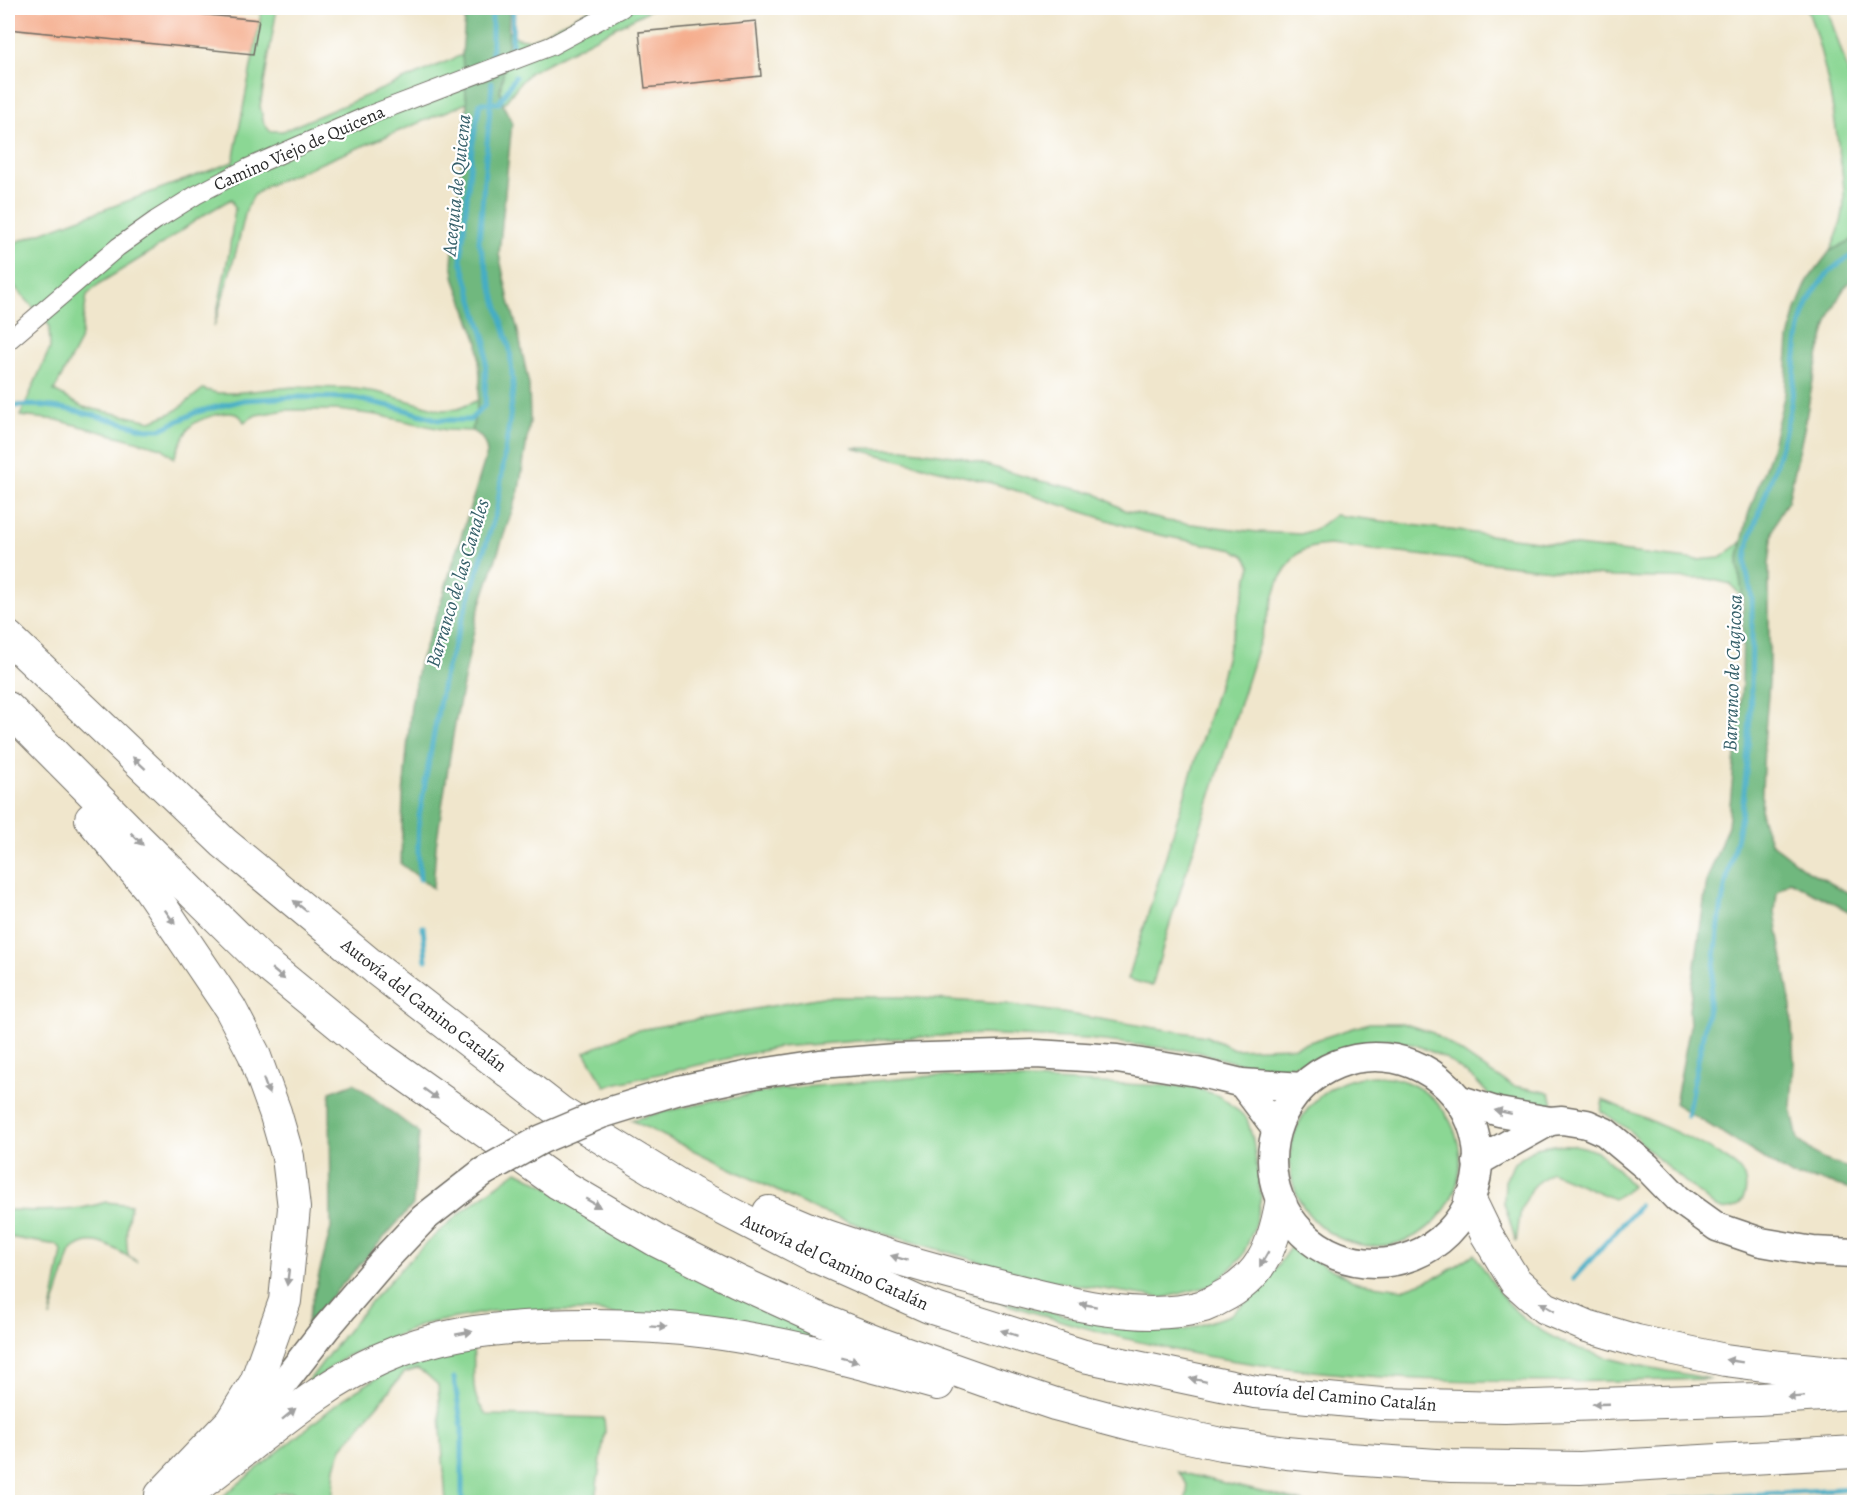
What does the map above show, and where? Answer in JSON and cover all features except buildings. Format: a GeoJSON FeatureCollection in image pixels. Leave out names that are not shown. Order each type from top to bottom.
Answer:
{"type":"FeatureCollection","features":[{"type":"Feature","properties":{"kind":"highway","name":"Autovía del Camino Catalán"},"geometry":{"type":"LineString","coordinates":[[8,637],[224,843],[376,969],[560,1112],[690,1192],[812,1255],[929,1307],[1095,1359],[1256,1392],[1381,1404],[1505,1407],[1758,1400],[1854,1393]]}},
{"type":"Feature","properties":{"kind":"highway"},"geometry":{"type":"LineString","coordinates":[[8,708],[261,960],[377,1055],[558,1183],[657,1240],[737,1281],[884,1345],[1055,1404],[1143,1427],[1221,1443]]}},
{"type":"Feature","properties":{"kind":"highway"},"geometry":{"type":"LineString","coordinates":[[8,731],[95,823],[149,888],[201,963],[230,1008],[254,1054],[288,1157],[294,1208],[285,1300],[256,1382],[231,1422],[166,1501]]}},
{"type":"Feature","properties":{"kind":"highway"},"geometry":{"type":"LineString","coordinates":[[166,1501],[242,1436],[371,1273],[424,1218],[483,1172],[542,1139],[601,1113],[679,1090],[755,1074],[895,1058],[1036,1054],[1117,1059],[1197,1072],[1242,1083],[1302,1087]]}},
{"type":"Feature","properties":{"kind":"highway"},"geometry":{"type":"LineString","coordinates":[[1383,1057],[1412,1064],[1438,1078],[1458,1099],[1472,1124],[1477,1141],[1477,1176],[1470,1200],[1457,1223],[1432,1246],[1402,1260],[1380,1264],[1358,1262],[1338,1257],[1322,1249],[1305,1237],[1291,1221],[1281,1204],[1273,1181],[1271,1154],[1276,1128],[1286,1107],[1302,1087],[1326,1069],[1354,1059],[1383,1057]]}},
{"type":"Feature","properties":{"kind":"highway"},"geometry":{"type":"LineString","coordinates":[[1242,1083],[1276,1128]]}},
{"type":"Feature","properties":{"kind":"highway"},"geometry":{"type":"LineString","coordinates":[[1458,1099],[1499,1112],[1550,1121],[1562,1120],[1587,1124],[1605,1132],[1647,1167],[1678,1200],[1717,1227],[1761,1242],[1813,1251],[1854,1253]]}},
{"type":"Feature","properties":{"kind":"highway"},"geometry":{"type":"LineString","coordinates":[[560,1112],[715,1191],[835,1239],[974,1280],[1052,1299],[1129,1312],[1167,1313],[1205,1306],[1233,1292],[1258,1269],[1270,1248],[1281,1204]]}},
{"type":"Feature","properties":{"kind":"highway"},"geometry":{"type":"LineString","coordinates":[[1477,1162],[1550,1121]]}},
{"type":"Feature","properties":{"kind":"highway"},"geometry":{"type":"LineString","coordinates":[[1470,1200],[1487,1235],[1515,1281],[1545,1308],[1587,1326],[1637,1341],[1725,1360],[1854,1374]]}},
{"type":"Feature","properties":{"kind":"highway"},"geometry":{"type":"LineString","coordinates":[[166,1501],[301,1404],[380,1358],[443,1337],[515,1327],[559,1325],[657,1327],[760,1340],[838,1357],[1035,1410],[1138,1431],[1349,1459],[1451,1466],[1568,1468],[1854,1452]]}},
{"type":"Feature","properties":{"kind":"street","name":"Camino Viejo de Quicena"},"geometry":{"type":"LineString","coordinates":[[8,341],[118,247],[196,195],[248,168],[367,116],[551,46],[622,8]]}},
{"type":"Feature","properties":{"kind":"green space"},"geometry":{"type":"Polygon","coordinates":[[[262,8],[277,8],[260,106],[264,124],[270,131],[283,131],[462,55],[467,103],[268,185],[254,195],[246,210],[214,327],[229,253],[235,208],[231,199],[100,283],[87,295],[80,341],[54,391],[83,407],[151,421],[174,412],[203,389],[217,393],[233,393],[293,387],[348,388],[377,392],[441,410],[458,409],[478,400],[472,431],[446,430],[377,415],[338,410],[286,410],[256,415],[244,422],[239,416],[227,413],[198,421],[189,428],[174,458],[162,448],[57,420],[20,416],[50,348],[49,325],[13,285],[8,283],[8,245],[233,162],[262,8]]]}},
{"type":"Feature","properties":{"kind":"green space"},"geometry":{"type":"Polygon","coordinates":[[[466,8],[509,8],[508,45],[500,91],[503,105],[512,122],[499,254],[529,385],[530,421],[519,490],[477,615],[454,729],[436,846],[433,888],[401,864],[403,796],[411,705],[419,663],[438,611],[487,453],[482,439],[472,431],[480,379],[478,342],[455,280],[452,263],[467,104],[462,55],[466,8]]]}},
{"type":"Feature","properties":{"kind":"green space"},"geometry":{"type":"Polygon","coordinates":[[[592,8],[653,8],[530,72],[503,105],[500,91],[508,45],[508,31],[518,38],[531,40],[592,8]]]}},
{"type":"Feature","properties":{"kind":"green space"},"geometry":{"type":"Polygon","coordinates":[[[1807,8],[1827,8],[1848,71],[1854,100],[1854,239],[1830,251],[1842,217],[1843,178],[1826,74],[1807,8]]]}},
{"type":"Feature","properties":{"kind":"green space"},"geometry":{"type":"Polygon","coordinates":[[[1854,239],[1854,279],[1844,290],[1827,326],[1820,348],[1788,501],[1773,531],[1769,564],[1769,682],[1761,816],[1770,842],[1805,869],[1854,896],[1854,914],[1790,881],[1777,893],[1775,912],[1791,1007],[1794,1063],[1791,1107],[1798,1140],[1822,1159],[1854,1170],[1854,1190],[1820,1180],[1792,1176],[1675,1104],[1690,1026],[1689,1009],[1707,880],[1728,825],[1742,684],[1743,599],[1738,563],[1742,542],[1748,515],[1770,453],[1785,393],[1789,339],[1796,309],[1808,280],[1830,251],[1854,239]]]}},
{"type":"Feature","properties":{"kind":"green space"},"geometry":{"type":"Polygon","coordinates":[[[852,448],[904,449],[960,457],[1036,480],[1095,493],[1124,510],[1167,521],[1257,532],[1301,534],[1316,529],[1335,515],[1697,560],[1720,558],[1742,542],[1738,563],[1743,599],[1731,584],[1709,579],[1613,577],[1329,545],[1304,550],[1293,558],[1279,580],[1152,986],[1128,979],[1221,677],[1251,566],[1245,556],[1234,550],[1145,532],[999,485],[852,448]]]}},
{"type":"Feature","properties":{"kind":"green space"},"geometry":{"type":"Polygon","coordinates":[[[822,997],[905,997],[1006,1004],[1206,1036],[1234,1049],[1294,1047],[1369,1023],[1402,1023],[1433,1033],[1514,1086],[1550,1093],[1553,1104],[1515,1104],[1491,1097],[1475,1080],[1445,1058],[1416,1045],[1389,1040],[1360,1043],[1302,1063],[1273,1069],[1233,1062],[1198,1052],[1087,1039],[980,1034],[884,1039],[779,1047],[605,1086],[585,1052],[633,1031],[822,997]]]}},
{"type":"Feature","properties":{"kind":"green space"},"geometry":{"type":"Polygon","coordinates":[[[932,1076],[1193,1087],[1217,1095],[1247,1119],[1253,1140],[1261,1197],[1254,1228],[1242,1257],[1214,1285],[1163,1298],[1044,1280],[878,1232],[814,1209],[631,1120],[675,1109],[781,1089],[932,1076]]]}},
{"type":"Feature","properties":{"kind":"green space"},"geometry":{"type":"Polygon","coordinates":[[[1375,1076],[1407,1083],[1435,1101],[1453,1129],[1460,1161],[1453,1193],[1435,1221],[1407,1239],[1375,1246],[1343,1239],[1315,1221],[1297,1193],[1290,1161],[1297,1129],[1315,1101],[1343,1083],[1375,1076]]]}},
{"type":"Feature","properties":{"kind":"green space"},"geometry":{"type":"Polygon","coordinates":[[[354,1083],[419,1133],[413,1205],[306,1325],[331,1228],[330,1092],[354,1083]]]}},
{"type":"Feature","properties":{"kind":"green space"},"geometry":{"type":"Polygon","coordinates":[[[1603,1100],[1686,1137],[1736,1166],[1742,1173],[1746,1189],[1740,1203],[1734,1208],[1716,1208],[1648,1150],[1629,1130],[1601,1111],[1603,1100]]]}},
{"type":"Feature","properties":{"kind":"green space"},"geometry":{"type":"Polygon","coordinates":[[[1576,1145],[1588,1148],[1609,1161],[1632,1186],[1614,1199],[1551,1172],[1534,1185],[1521,1209],[1516,1242],[1504,1203],[1505,1181],[1514,1163],[1536,1148],[1576,1145]]]}},
{"type":"Feature","properties":{"kind":"green space"},"geometry":{"type":"Polygon","coordinates":[[[517,1171],[881,1357],[594,1311],[493,1311],[424,1324],[347,1356],[304,1387],[357,1319],[415,1254],[458,1215],[517,1171]]]}},
{"type":"Feature","properties":{"kind":"green space"},"geometry":{"type":"Polygon","coordinates":[[[106,1202],[131,1205],[126,1230],[127,1248],[128,1255],[137,1262],[104,1244],[88,1242],[79,1245],[71,1251],[50,1318],[62,1251],[57,1245],[8,1237],[8,1210],[69,1210],[106,1202]]]}},
{"type":"Feature","properties":{"kind":"green space"},"geometry":{"type":"Polygon","coordinates":[[[1292,1245],[1357,1283],[1403,1289],[1442,1275],[1474,1254],[1511,1306],[1530,1323],[1553,1337],[1605,1357],[1712,1379],[1513,1382],[1381,1377],[1315,1371],[1249,1363],[1130,1340],[970,1293],[1137,1330],[1185,1330],[1230,1315],[1259,1291],[1292,1245]]]}},
{"type":"Feature","properties":{"kind":"green space"},"geometry":{"type":"Polygon","coordinates":[[[473,1346],[475,1392],[481,1408],[488,1415],[604,1418],[605,1431],[595,1499],[446,1502],[438,1385],[417,1369],[404,1373],[342,1448],[335,1467],[332,1502],[300,1502],[293,1492],[276,1493],[264,1502],[216,1502],[343,1399],[394,1367],[473,1346]]]}},
{"type":"Feature","properties":{"kind":"green space"},"geometry":{"type":"Polygon","coordinates":[[[1178,1472],[1304,1502],[1184,1502],[1187,1486],[1178,1472]]]}},
{"type":"Feature","properties":{"kind":"waterway","name":"Barranco de las Canales"},"geometry":{"type":"LineString","coordinates":[[492,8],[492,57]]}},
{"type":"Feature","properties":{"kind":"waterway","name":"Acequia de Quicena"},"geometry":{"type":"LineString","coordinates":[[512,45],[513,8]]}},
{"type":"Feature","properties":{"kind":"waterway","name":"Acequia de Quicena"},"geometry":{"type":"LineString","coordinates":[[13,406],[63,408],[146,429],[161,429],[197,412],[244,400],[297,397],[352,398],[399,408],[439,420],[470,420],[485,405],[486,343],[461,260],[472,148],[480,103],[499,103],[515,77]]}},
{"type":"Feature","properties":{"kind":"waterway","name":"Barranco de las Canales"},"geometry":{"type":"LineString","coordinates":[[420,879],[419,817],[444,677],[497,509],[513,387],[510,350],[479,242],[492,83]]}},
{"type":"Feature","properties":{"kind":"waterway","name":"Barranco de Cagicosa"},"geometry":{"type":"LineString","coordinates":[[1687,1116],[1707,1016],[1722,904],[1740,820],[1745,783],[1752,627],[1752,596],[1746,566],[1747,552],[1787,424],[1801,323],[1805,311],[1824,278],[1838,264],[1854,255]]}},
{"type":"Feature","properties":{"kind":"waterway","name":"Barranco de las Canales"},"geometry":{"type":"LineString","coordinates":[[423,927],[426,960]]}},
{"type":"Feature","properties":{"kind":"waterway","name":"Barranco de Cagicosa"},"geometry":{"type":"LineString","coordinates":[[1573,1279],[1639,1206]]}},
{"type":"Feature","properties":{"kind":"waterway","name":"Barranco de las Canales"},"geometry":{"type":"LineString","coordinates":[[454,1378],[462,1428],[462,1502]]}},
{"type":"Feature","properties":{"kind":"waterway","name":"Barranco de Cagicosa"},"geometry":{"type":"LineString","coordinates":[[1671,1500],[1854,1488]]}}]}
